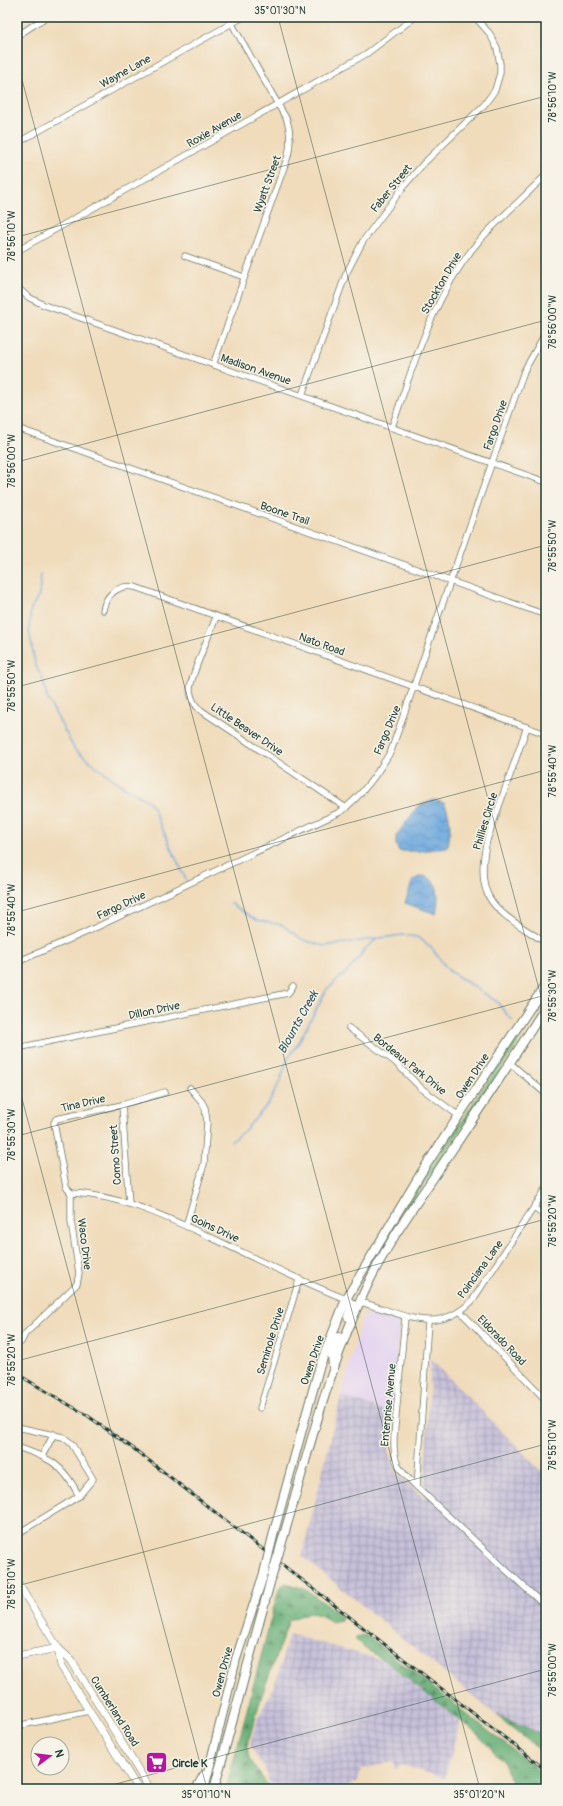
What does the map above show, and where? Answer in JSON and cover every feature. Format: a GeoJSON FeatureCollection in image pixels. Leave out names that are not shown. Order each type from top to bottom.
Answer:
{"type":"FeatureCollection","features":[{"type":"Feature","properties":{"kind":"highway","name":"Owen Drive"},"geometry":{"type":"LineString","coordinates":[[204,1789],[236,1659],[264,1572],[319,1368],[346,1299],[421,1173],[546,984]]}},
{"type":"Feature","properties":{"kind":"highway"},"geometry":{"type":"LineString","coordinates":[[538,1019],[537,1012],[546,999]]}},
{"type":"Feature","properties":{"kind":"highway","name":"Owen Drive"},"geometry":{"type":"LineString","coordinates":[[214,1789],[271,1579],[333,1369],[360,1302],[382,1257],[403,1222],[510,1063],[546,1006]]}},
{"type":"Feature","properties":{"kind":"highway"},"geometry":{"type":"LineString","coordinates":[[360,1302],[357,1297],[359,1290],[382,1248],[381,1240]]}},
{"type":"Feature","properties":{"kind":"highway"},"geometry":{"type":"LineString","coordinates":[[333,1369],[332,1356],[352,1304],[346,1299]]}},
{"type":"Feature","properties":{"kind":"highway"},"geometry":{"type":"LineString","coordinates":[[196,1789],[210,1763]]}},
{"type":"Feature","properties":{"kind":"main road","name":"Cumberland Road"},"geometry":{"type":"LineString","coordinates":[[17,1582],[58,1648],[71,1660],[150,1789]]}},
{"type":"Feature","properties":{"kind":"main road","name":"Cumberland Road"},"geometry":{"type":"LineString","coordinates":[[58,1648],[61,1666],[138,1789]]}},
{"type":"Feature","properties":{"kind":"main road"},"geometry":{"type":"LineString","coordinates":[[17,1656],[58,1648]]}},
{"type":"Feature","properties":{"kind":"street"},"geometry":{"type":"LineString","coordinates":[[17,36],[46,17]]}},
{"type":"Feature","properties":{"kind":"street","name":"Wayne Lane"},"geometry":{"type":"LineString","coordinates":[[17,143],[230,20],[243,17]]}},
{"type":"Feature","properties":{"kind":"street","name":"Roxie Avenue"},"geometry":{"type":"LineString","coordinates":[[17,250],[366,54],[415,17]]}},
{"type":"Feature","properties":{"kind":"street","name":"Faber Street"},"geometry":{"type":"LineString","coordinates":[[302,395],[346,274],[363,241],[404,186],[484,105],[495,90],[500,73],[497,48],[490,34],[475,17]]}},
{"type":"Feature","properties":{"kind":"street","name":"Wyatt Street"},"geometry":{"type":"LineString","coordinates":[[213,365],[289,150],[291,138],[288,125],[278,104],[230,20]]}},
{"type":"Feature","properties":{"kind":"street","name":"Stockton Drive"},"geometry":{"type":"LineString","coordinates":[[392,427],[430,322],[453,278],[479,241],[546,175]]}},
{"type":"Feature","properties":{"kind":"street"},"geometry":{"type":"LineString","coordinates":[[185,256],[244,278]]}},
{"type":"Feature","properties":{"kind":"street","name":"Madison Avenue"},"geometry":{"type":"LineString","coordinates":[[17,287],[38,302],[546,482]]}},
{"type":"Feature","properties":{"kind":"street","name":"Fargo Drive"},"geometry":{"type":"LineString","coordinates":[[17,962],[82,934],[340,812],[346,808],[373,778],[391,751],[524,371],[546,332]]}},
{"type":"Feature","properties":{"kind":"street","name":"Boone Trail"},"geometry":{"type":"LineString","coordinates":[[17,428],[546,615]]}},
{"type":"Feature","properties":{"kind":"street","name":"Nato Road"},"geometry":{"type":"LineString","coordinates":[[103,610],[106,601],[114,591],[130,586],[546,734]]}},
{"type":"Feature","properties":{"kind":"street","name":"Little Beaver Drive"},"geometry":{"type":"LineString","coordinates":[[216,616],[191,683],[191,696],[195,704],[199,709],[346,808]]}},
{"type":"Feature","properties":{"kind":"street","name":"Phillies Circle"},"geometry":{"type":"LineString","coordinates":[[527,727],[487,840],[484,874],[487,895],[496,909],[546,942]]}},
{"type":"Feature","properties":{"kind":"street","name":"Dillon Drive"},"geometry":{"type":"LineString","coordinates":[[17,1048],[288,993],[293,986]]}},
{"type":"Feature","properties":{"kind":"street","name":"Bordeaux Park Drive"},"geometry":{"type":"LineString","coordinates":[[349,1028],[394,1062],[421,1088],[458,1116]]}},
{"type":"Feature","properties":{"kind":"street"},"geometry":{"type":"LineString","coordinates":[[510,1063],[546,1094]]}},
{"type":"Feature","properties":{"kind":"street"},"geometry":{"type":"LineString","coordinates":[[186,1226],[204,1164],[207,1122],[205,1108],[190,1088]]}},
{"type":"Feature","properties":{"kind":"street","name":"Tina Drive"},"geometry":{"type":"LineString","coordinates":[[71,1192],[66,1187],[54,1123],[56,1119],[122,1104],[165,1092]]}},
{"type":"Feature","properties":{"kind":"street","name":"Como Street"},"geometry":{"type":"LineString","coordinates":[[122,1104],[129,1204]]}},
{"type":"Feature","properties":{"kind":"street"},"geometry":{"type":"LineString","coordinates":[[17,1133],[17,1143]]}},
{"type":"Feature","properties":{"kind":"street","name":"Poinciana Lane"},"geometry":{"type":"LineString","coordinates":[[360,1302],[381,1307],[405,1317],[428,1321],[446,1318],[460,1311],[472,1301],[546,1189]]}},
{"type":"Feature","properties":{"kind":"street","name":"Goins Drive"},"geometry":{"type":"LineString","coordinates":[[71,1192],[83,1193],[129,1204],[186,1226],[299,1280],[346,1299]]}},
{"type":"Feature","properties":{"kind":"street","name":"Waco Drive"},"geometry":{"type":"LineString","coordinates":[[17,1343],[20,1342],[25,1334],[77,1284],[79,1273],[71,1221],[71,1192]]}},
{"type":"Feature","properties":{"kind":"street"},"geometry":{"type":"LineString","coordinates":[[534,1208],[546,1217]]}},
{"type":"Feature","properties":{"kind":"street","name":"Seminole Drive"},"geometry":{"type":"LineString","coordinates":[[260,1408],[299,1280]]}},
{"type":"Feature","properties":{"kind":"street","name":"Eldorado Road"},"geometry":{"type":"LineString","coordinates":[[460,1311],[546,1400]]}},
{"type":"Feature","properties":{"kind":"street","name":"Enterprise Avenue"},"geometry":{"type":"LineString","coordinates":[[405,1317],[393,1455],[400,1471],[546,1607]]}},
{"type":"Feature","properties":{"kind":"street"},"geometry":{"type":"LineString","coordinates":[[417,1487],[428,1321]]}},
{"type":"Feature","properties":{"kind":"street"},"geometry":{"type":"LineString","coordinates":[[17,1427],[63,1437],[71,1443],[93,1479],[79,1496],[17,1534]]}},
{"type":"Feature","properties":{"kind":"street"},"geometry":{"type":"LineString","coordinates":[[42,1456],[54,1434]]}},
{"type":"Feature","properties":{"kind":"street"},"geometry":{"type":"LineString","coordinates":[[17,1447],[42,1456],[60,1467],[71,1480],[79,1496]]}},
{"type":"Feature","properties":{"kind":"street"},"geometry":{"type":"LineString","coordinates":[[17,1726],[89,1711]]}},
{"type":"Feature","properties":{"kind":"shaded area"},"geometry":{"type":"Polygon","coordinates":[[[370,1314],[397,1319],[399,1326],[392,1413],[341,1396],[362,1318],[370,1314]]]}},
{"type":"Feature","properties":{"kind":"shaded area"},"geometry":{"type":"Polygon","coordinates":[[[431,1359],[546,1476],[546,1736],[496,1715],[302,1556],[341,1396],[392,1413],[389,1451],[392,1464],[397,1474],[424,1498],[431,1359]]]}},
{"type":"Feature","properties":{"kind":"shaded area"},"geometry":{"type":"Polygon","coordinates":[[[289,1634],[386,1661],[461,1719],[445,1778],[402,1765],[395,1769],[393,1762],[361,1769],[358,1781],[344,1789],[275,1789],[267,1778],[269,1777],[250,1745],[256,1723],[277,1678],[289,1634]]]}},
{"type":"Feature","properties":{"kind":"green space"},"geometry":{"type":"Polygon","coordinates":[[[520,1033],[522,1035],[512,1052],[406,1211],[403,1209],[520,1033]]]}},
{"type":"Feature","properties":{"kind":"green space"},"geometry":{"type":"Polygon","coordinates":[[[286,1583],[305,1589],[342,1616],[341,1620],[332,1622],[316,1614],[307,1614],[289,1620],[261,1698],[247,1746],[249,1758],[270,1789],[226,1789],[279,1588],[286,1583]]]}},
{"type":"Feature","properties":{"kind":"green space"},"geometry":{"type":"Polygon","coordinates":[[[361,1635],[367,1636],[546,1776],[546,1789],[510,1789],[513,1785],[503,1761],[476,1733],[386,1661],[364,1648],[355,1639],[361,1635]]]}},
{"type":"Feature","properties":{"kind":"green space"},"geometry":{"type":"Polygon","coordinates":[[[496,1715],[546,1736],[546,1755],[496,1715]]]}},
{"type":"Feature","properties":{"kind":"water"},"geometry":{"type":"Polygon","coordinates":[[[434,800],[444,803],[448,812],[450,834],[448,845],[446,847],[421,851],[399,851],[396,844],[396,836],[418,806],[434,800]]]}},
{"type":"Feature","properties":{"kind":"water"},"geometry":{"type":"Polygon","coordinates":[[[421,876],[428,877],[432,880],[437,890],[438,902],[436,914],[405,903],[413,880],[421,876]]]}},
{"type":"Feature","properties":{"kind":"waterway"},"geometry":{"type":"LineString","coordinates":[[41,574],[39,595],[31,609],[29,629],[35,664],[43,680],[47,698],[75,750],[121,785],[150,802],[187,882]]}},
{"type":"Feature","properties":{"kind":"waterway","name":"Blounts Creek"},"geometry":{"type":"LineString","coordinates":[[230,903],[256,920],[282,925],[303,940],[324,946],[402,935],[417,937],[430,946],[448,970],[496,1001],[513,1020]]}},
{"type":"Feature","properties":{"kind":"waterway","name":"Blounts Creek"},"geometry":{"type":"LineString","coordinates":[[231,1141],[245,1130],[269,1103],[280,1081],[287,1060],[298,1044],[327,989],[350,969],[365,949],[378,938]]}},
{"type":"Feature","properties":{"kind":"railway"},"geometry":{"type":"LineString","coordinates":[[17,1374],[88,1416],[134,1449],[546,1770]]}},
{"type":"Feature","properties":{"kind":"place","name":"Circle K"},"geometry":{"type":"Point","coordinates":[157,1763]}}]}
